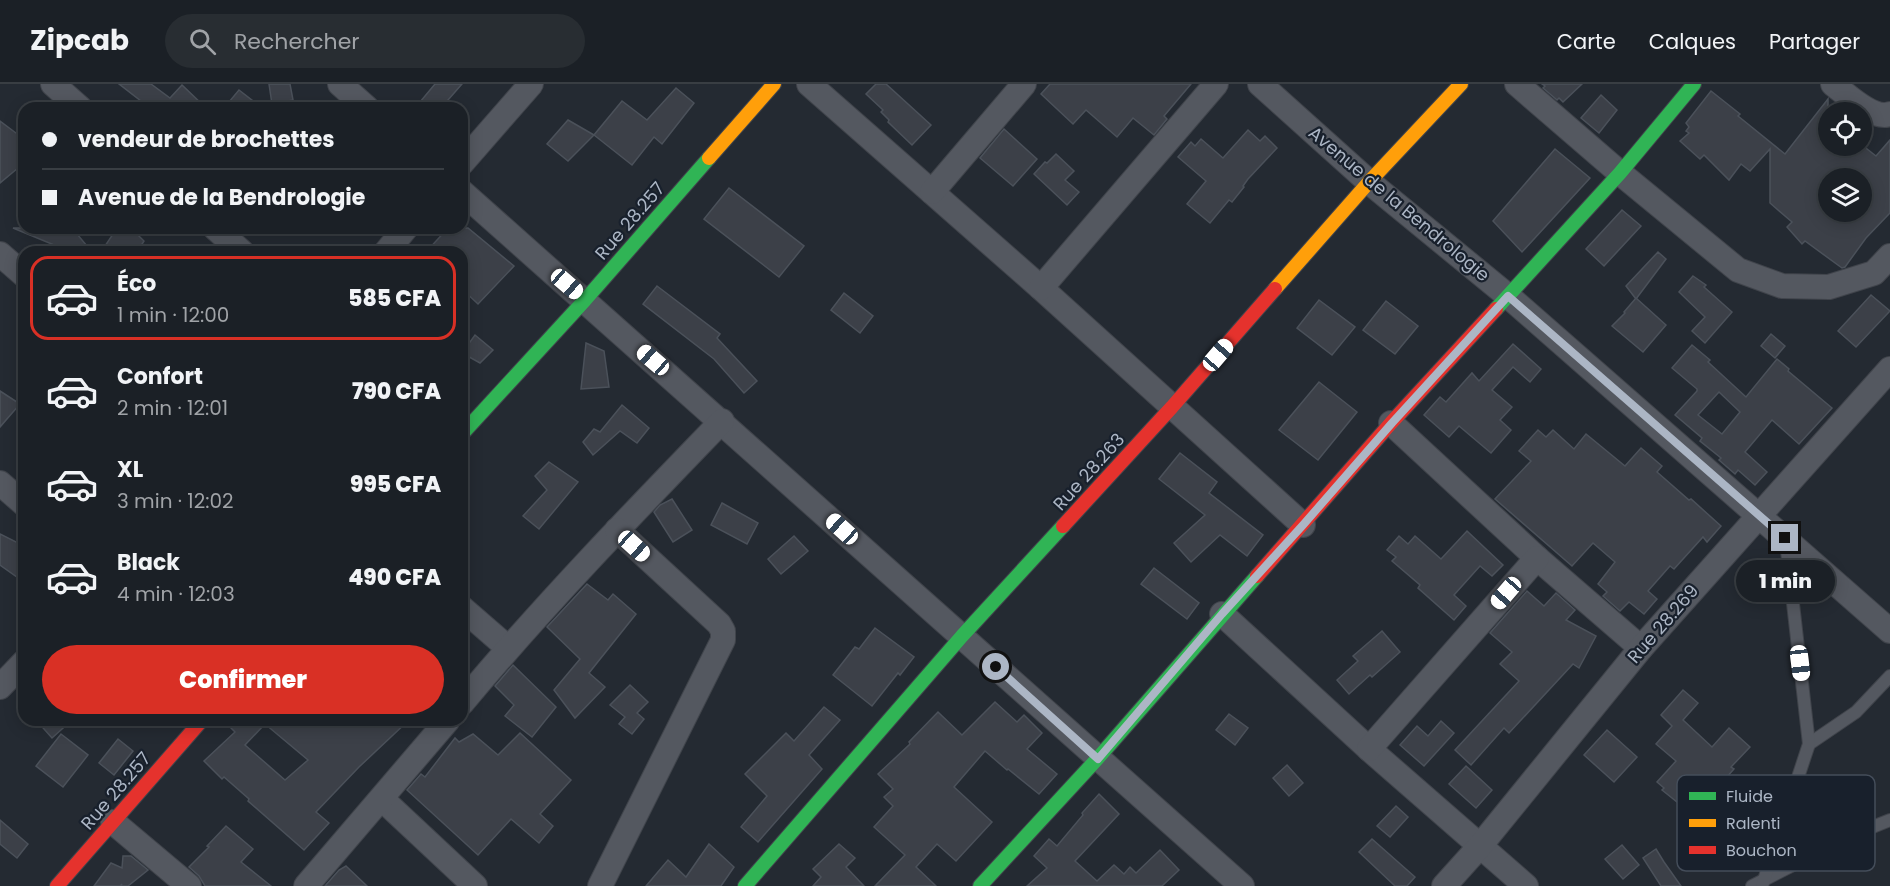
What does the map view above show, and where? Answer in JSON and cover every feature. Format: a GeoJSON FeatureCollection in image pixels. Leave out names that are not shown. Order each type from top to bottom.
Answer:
{"type":"FeatureCollection","features":[{"type":"Feature","properties":{"kind":"street"},"geometry":{"type":"LineString","coordinates":[[53,84],[73,102]]}},
{"type":"Feature","properties":{"kind":"street"},"geometry":{"type":"LineString","coordinates":[[340,84],[360,102]]}},
{"type":"Feature","properties":{"kind":"street"},"geometry":{"type":"LineString","coordinates":[[468,156],[531,84]]}},
{"type":"Feature","properties":{"kind":"street","name":"Rue 28.257"},"geometry":{"type":"LineString","coordinates":[[468,427],[585,300],[774,84]]}},
{"type":"Feature","properties":{"kind":"street"},"geometry":{"type":"LineString","coordinates":[[808,84],[1041,288],[1303,525]]}},
{"type":"Feature","properties":{"kind":"street"},"geometry":{"type":"LineString","coordinates":[[932,192],[1024,84]]}},
{"type":"Feature","properties":{"kind":"street"},"geometry":{"type":"LineString","coordinates":[[1041,288],[1216,84]]}},
{"type":"Feature","properties":{"kind":"street","name":"Avenue de la Bendrologie"},"geometry":{"type":"LineString","coordinates":[[1260,84],[1369,182],[1508,296],[1890,631]]}},
{"type":"Feature","properties":{"kind":"street","name":"Rue 28.263"},"geometry":{"type":"LineString","coordinates":[[745,886],[962,636],[1173,407],[1369,182],[1461,84]]}},
{"type":"Feature","properties":{"kind":"street"},"geometry":{"type":"LineString","coordinates":[[1517,84],[1738,270],[1782,286],[1829,287],[1874,273],[1890,256]]}},
{"type":"Feature","properties":{"kind":"street"},"geometry":{"type":"LineString","coordinates":[[980,886],[1098,759],[1222,614],[1392,423],[1620,173],[1694,84]]}},
{"type":"Feature","properties":{"kind":"street"},"geometry":{"type":"LineString","coordinates":[[1833,84],[1870,112],[1883,117],[1890,114]]}},
{"type":"Feature","properties":{"kind":"street"},"geometry":{"type":"LineString","coordinates":[[468,197],[1242,886]]}},
{"type":"Feature","properties":{"kind":"street"},"geometry":{"type":"LineString","coordinates":[[222,234],[235,246]]}},
{"type":"Feature","properties":{"kind":"street"},"geometry":{"type":"LineString","coordinates":[[391,246],[401,234]]}},
{"type":"Feature","properties":{"kind":"street"},"geometry":{"type":"LineString","coordinates":[[0,254],[18,270]]}},
{"type":"Feature","properties":{"kind":"street","name":"Rue 28.269"},"geometry":{"type":"LineString","coordinates":[[1444,886],[1480,846],[1641,648],[1890,369]]}},
{"type":"Feature","properties":{"kind":"street"},"geometry":{"type":"LineString","coordinates":[[468,696],[508,648],[617,530],[722,421]]}},
{"type":"Feature","properties":{"kind":"street"},"geometry":{"type":"LineString","coordinates":[[1392,423],[1537,558],[1641,648]]}},
{"type":"Feature","properties":{"kind":"street"},"geometry":{"type":"LineString","coordinates":[[0,483],[18,499]]}},
{"type":"Feature","properties":{"kind":"street"},"geometry":{"type":"LineString","coordinates":[[600,886],[723,640],[723,631],[719,624],[617,530]]}},
{"type":"Feature","properties":{"kind":"street"},"geometry":{"type":"LineString","coordinates":[[1369,749],[1537,558]]}},
{"type":"Feature","properties":{"kind":"street"},"geometry":{"type":"LineString","coordinates":[[468,613],[508,648]]}},
{"type":"Feature","properties":{"kind":"street"},"geometry":{"type":"LineString","coordinates":[[1222,614],[1369,749],[1526,886]]}},
{"type":"Feature","properties":{"kind":"street"},"geometry":{"type":"LineString","coordinates":[[0,687],[18,668]]}},
{"type":"Feature","properties":{"kind":"street","name":"Rue 28.257"},"geometry":{"type":"LineString","coordinates":[[57,886],[197,726]]}},
{"type":"Feature","properties":{"kind":"street"},"geometry":{"type":"LineString","coordinates":[[306,886],[443,726]]}},
{"type":"Feature","properties":{"kind":"street"},"geometry":{"type":"LineString","coordinates":[[382,799],[475,886]]}},
{"type":"Feature","properties":{"kind":"street"},"geometry":{"type":"LineString","coordinates":[[112,822],[189,886]]}},
{"type":"Feature","properties":{"kind":"lane"},"geometry":{"type":"LineString","coordinates":[[1785,538],[1809,744],[1798,775]]}},
{"type":"Feature","properties":{"kind":"lane"},"geometry":{"type":"LineString","coordinates":[[1809,744],[1856,712],[1890,676]]}},
{"type":"Feature","properties":{"kind":"lane"},"geometry":{"type":"LineString","coordinates":[[1875,826],[1890,820]]}},
{"type":"Feature","properties":{"kind":"lane"},"geometry":{"type":"LineString","coordinates":[[1759,885],[1785,871]]}},
{"type":"Feature","properties":{"kind":"building"},"geometry":{"type":"Polygon","coordinates":[[[119,84],[151,84],[170,98],[182,85],[200,102],[142,102],[119,84]]]}},
{"type":"Feature","properties":{"kind":"building"},"geometry":{"type":"Polygon","coordinates":[[[269,84],[290,84],[293,100],[272,102],[269,84]]]}},
{"type":"Feature","properties":{"kind":"building"},"geometry":{"type":"Polygon","coordinates":[[[435,84],[462,84],[446,102],[420,102],[435,84]]]}},
{"type":"Feature","properties":{"kind":"building"},"geometry":{"type":"Polygon","coordinates":[[[876,84],[886,84],[931,125],[912,145],[888,122],[889,120],[881,112],[883,110],[866,94],[876,84]]]}},
{"type":"Feature","properties":{"kind":"building"},"geometry":{"type":"Polygon","coordinates":[[[1050,84],[1191,84],[1164,116],[1167,119],[1154,135],[1133,118],[1117,137],[1086,110],[1073,124],[1041,94],[1050,84]]]}},
{"type":"Feature","properties":{"kind":"building"},"geometry":{"type":"Polygon","coordinates":[[[1542,84],[1582,84],[1563,102],[1559,98],[1557,100],[1543,88],[1545,86],[1542,84]]]}},
{"type":"Feature","properties":{"kind":"building"},"geometry":{"type":"Polygon","coordinates":[[[676,88],[694,103],[662,144],[654,137],[632,165],[594,135],[622,101],[647,120],[676,88]]]}},
{"type":"Feature","properties":{"kind":"building"},"geometry":{"type":"Polygon","coordinates":[[[239,90],[254,102],[229,102],[239,90]]]}},
{"type":"Feature","properties":{"kind":"building"},"geometry":{"type":"Polygon","coordinates":[[[1711,91],[1785,154],[1818,112],[1818,156],[1872,156],[1872,153],[1876,156],[1890,140],[1890,213],[1842,268],[1805,241],[1802,244],[1787,227],[1792,222],[1770,203],[1770,149],[1750,171],[1741,164],[1729,180],[1704,155],[1700,159],[1680,141],[1689,133],[1686,131],[1689,127],[1686,123],[1711,91]]]}},
{"type":"Feature","properties":{"kind":"building"},"geometry":{"type":"Polygon","coordinates":[[[1601,95],[1617,110],[1599,133],[1581,118],[1601,95]]]}},
{"type":"Feature","properties":{"kind":"building"},"geometry":{"type":"Polygon","coordinates":[[[568,120],[594,135],[568,161],[547,144],[568,120]]]}},
{"type":"Feature","properties":{"kind":"building"},"geometry":{"type":"Polygon","coordinates":[[[0,121],[18,134],[18,168],[0,183],[0,121]]]}},
{"type":"Feature","properties":{"kind":"building"},"geometry":{"type":"Polygon","coordinates":[[[1004,129],[1037,159],[1013,186],[980,158],[1004,129]]]}},
{"type":"Feature","properties":{"kind":"building"},"geometry":{"type":"Polygon","coordinates":[[[1248,130],[1260,141],[1265,136],[1277,148],[1248,179],[1232,202],[1229,200],[1210,223],[1187,204],[1206,181],[1178,157],[1191,142],[1195,146],[1201,139],[1223,158],[1248,130]]]}},
{"type":"Feature","properties":{"kind":"building"},"geometry":{"type":"Polygon","coordinates":[[[1555,149],[1590,178],[1522,252],[1493,221],[1555,149]]]}},
{"type":"Feature","properties":{"kind":"building"},"geometry":{"type":"Polygon","coordinates":[[[1056,154],[1074,171],[1065,180],[1079,192],[1067,205],[1034,174],[1056,154]]]}},
{"type":"Feature","properties":{"kind":"building"},"geometry":{"type":"Polygon","coordinates":[[[729,188],[804,246],[779,277],[704,219],[729,188]]]}},
{"type":"Feature","properties":{"kind":"building"},"geometry":{"type":"Polygon","coordinates":[[[1622,210],[1641,226],[1604,266],[1586,249],[1622,210]]]}},
{"type":"Feature","properties":{"kind":"building"},"geometry":{"type":"Polygon","coordinates":[[[468,228],[514,266],[478,304],[468,295],[468,246],[432,246],[442,234],[468,234],[468,228]]]}},
{"type":"Feature","properties":{"kind":"building"},"geometry":{"type":"Polygon","coordinates":[[[28,234],[77,234],[87,246],[56,246],[28,234]]]}},
{"type":"Feature","properties":{"kind":"building"},"geometry":{"type":"Polygon","coordinates":[[[113,234],[137,234],[144,241],[141,246],[105,246],[113,234]]]}},
{"type":"Feature","properties":{"kind":"building"},"geometry":{"type":"Polygon","coordinates":[[[1658,252],[1666,259],[1636,299],[1626,286],[1658,252]]]}},
{"type":"Feature","properties":{"kind":"building"},"geometry":{"type":"Polygon","coordinates":[[[1693,276],[1706,285],[1704,287],[1732,312],[1705,343],[1692,331],[1705,317],[1679,292],[1693,276]]]}},
{"type":"Feature","properties":{"kind":"building"},"geometry":{"type":"Polygon","coordinates":[[[657,286],[720,334],[717,338],[757,381],[744,393],[714,359],[643,304],[657,286]]]}},
{"type":"Feature","properties":{"kind":"building"},"geometry":{"type":"Polygon","coordinates":[[[844,293],[873,316],[860,333],[831,310],[844,293]]]}},
{"type":"Feature","properties":{"kind":"building"},"geometry":{"type":"Polygon","coordinates":[[[1871,295],[1890,311],[1856,347],[1838,331],[1871,295]]]}},
{"type":"Feature","properties":{"kind":"building"},"geometry":{"type":"Polygon","coordinates":[[[1636,298],[1666,325],[1643,352],[1612,326],[1636,298]]]}},
{"type":"Feature","properties":{"kind":"building"},"geometry":{"type":"Polygon","coordinates":[[[1319,300],[1355,327],[1332,355],[1297,328],[1319,300]]]}},
{"type":"Feature","properties":{"kind":"building"},"geometry":{"type":"Polygon","coordinates":[[[1386,301],[1418,326],[1395,354],[1363,330],[1386,301]]]}},
{"type":"Feature","properties":{"kind":"building"},"geometry":{"type":"Polygon","coordinates":[[[1771,334],[1785,346],[1775,358],[1761,346],[1771,334]]]}},
{"type":"Feature","properties":{"kind":"building"},"geometry":{"type":"Polygon","coordinates":[[[475,335],[493,350],[480,363],[468,356],[468,345],[475,335]]]}},
{"type":"Feature","properties":{"kind":"building"},"geometry":{"type":"Polygon","coordinates":[[[586,343],[604,351],[609,387],[581,389],[586,343]]]}},
{"type":"Feature","properties":{"kind":"building"},"geometry":{"type":"Polygon","coordinates":[[[1513,344],[1541,369],[1530,382],[1513,367],[1492,390],[1512,407],[1500,420],[1511,430],[1491,453],[1459,426],[1449,437],[1424,415],[1440,397],[1446,402],[1472,373],[1479,381],[1513,344]]]}},
{"type":"Feature","properties":{"kind":"building"},"geometry":{"type":"Polygon","coordinates":[[[1692,345],[1746,397],[1777,359],[1832,408],[1799,444],[1772,420],[1745,452],[1767,472],[1755,485],[1738,470],[1735,474],[1719,460],[1721,458],[1700,441],[1702,438],[1675,415],[1697,389],[1672,368],[1692,345]],[[1719,392],[1698,415],[1722,434],[1740,412],[1719,392]]]}},
{"type":"Feature","properties":{"kind":"building"},"geometry":{"type":"Polygon","coordinates":[[[1319,382],[1357,412],[1318,460],[1279,430],[1319,382]]]}},
{"type":"Feature","properties":{"kind":"building"},"geometry":{"type":"Polygon","coordinates":[[[0,391],[18,403],[18,406],[0,427],[0,391]]]}},
{"type":"Feature","properties":{"kind":"building"},"geometry":{"type":"Polygon","coordinates":[[[622,405],[649,428],[637,443],[620,431],[593,455],[583,442],[594,429],[600,432],[622,405]]]}},
{"type":"Feature","properties":{"kind":"building"},"geometry":{"type":"Polygon","coordinates":[[[1538,430],[1546,437],[1553,430],[1574,449],[1586,434],[1625,466],[1641,448],[1662,466],[1657,472],[1721,526],[1707,542],[1703,537],[1674,569],[1670,566],[1648,591],[1657,599],[1644,614],[1629,602],[1620,611],[1603,596],[1607,592],[1598,584],[1615,562],[1593,543],[1572,566],[1495,499],[1531,461],[1519,451],[1538,430]]]}},
{"type":"Feature","properties":{"kind":"building"},"geometry":{"type":"Polygon","coordinates":[[[1180,453],[1217,482],[1209,493],[1263,535],[1247,556],[1220,535],[1191,562],[1174,543],[1205,515],[1159,479],[1180,453]]]}},
{"type":"Feature","properties":{"kind":"building"},"geometry":{"type":"Polygon","coordinates":[[[549,462],[578,482],[539,529],[523,516],[547,490],[535,476],[549,462]]]}},
{"type":"Feature","properties":{"kind":"building"},"geometry":{"type":"Polygon","coordinates":[[[672,499],[692,530],[673,542],[654,512],[660,505],[672,499]]]}},
{"type":"Feature","properties":{"kind":"building"},"geometry":{"type":"Polygon","coordinates":[[[722,503],[758,523],[747,544],[711,525],[722,503]]]}},
{"type":"Feature","properties":{"kind":"building"},"geometry":{"type":"Polygon","coordinates":[[[1467,531],[1503,565],[1492,576],[1480,566],[1454,595],[1466,606],[1454,620],[1418,588],[1420,585],[1392,561],[1396,557],[1387,550],[1399,536],[1408,544],[1415,536],[1441,559],[1467,531]]]}},
{"type":"Feature","properties":{"kind":"building"},"geometry":{"type":"Polygon","coordinates":[[[0,534],[18,543],[18,578],[0,565],[0,534]]]}},
{"type":"Feature","properties":{"kind":"building"},"geometry":{"type":"Polygon","coordinates":[[[794,536],[808,551],[781,574],[768,559],[794,536]]]}},
{"type":"Feature","properties":{"kind":"building"},"geometry":{"type":"Polygon","coordinates":[[[1154,568],[1199,603],[1187,619],[1141,584],[1154,568]]]}},
{"type":"Feature","properties":{"kind":"building"},"geometry":{"type":"Polygon","coordinates":[[[587,584],[608,600],[613,594],[636,614],[589,673],[605,687],[575,718],[554,690],[580,659],[547,627],[587,584]]]}},
{"type":"Feature","properties":{"kind":"building"},"geometry":{"type":"Polygon","coordinates":[[[1527,591],[1544,606],[1556,593],[1575,610],[1566,620],[1596,636],[1579,668],[1573,664],[1509,733],[1504,728],[1471,765],[1455,750],[1519,681],[1500,664],[1512,652],[1490,633],[1527,591]]]}},
{"type":"Feature","properties":{"kind":"building"},"geometry":{"type":"Polygon","coordinates":[[[875,628],[914,657],[872,706],[833,675],[855,647],[859,649],[875,628]]]}},
{"type":"Feature","properties":{"kind":"building"},"geometry":{"type":"Polygon","coordinates":[[[1382,631],[1400,652],[1349,694],[1337,680],[1358,661],[1353,656],[1382,631]]]}},
{"type":"Feature","properties":{"kind":"building"},"geometry":{"type":"Polygon","coordinates":[[[513,665],[556,707],[532,737],[505,716],[514,705],[495,686],[513,665]]]}},
{"type":"Feature","properties":{"kind":"building"},"geometry":{"type":"Polygon","coordinates":[[[630,685],[648,702],[637,713],[644,719],[632,734],[619,724],[625,717],[610,705],[630,685]]]}},
{"type":"Feature","properties":{"kind":"building"},"geometry":{"type":"Polygon","coordinates":[[[1683,690],[1698,703],[1683,720],[1712,747],[1729,728],[1750,747],[1731,767],[1734,769],[1729,775],[1677,775],[1677,802],[1662,790],[1664,788],[1657,782],[1676,761],[1656,744],[1672,726],[1661,715],[1683,690]]]}},
{"type":"Feature","properties":{"kind":"building"},"geometry":{"type":"Polygon","coordinates":[[[995,702],[1017,722],[1024,715],[1042,733],[1027,749],[1057,774],[1039,794],[985,751],[954,787],[992,822],[956,861],[937,844],[916,867],[936,886],[875,886],[905,855],[874,827],[893,806],[884,797],[893,789],[878,774],[910,744],[909,742],[938,712],[962,735],[995,702]]]}},
{"type":"Feature","properties":{"kind":"building"},"geometry":{"type":"Polygon","coordinates":[[[824,707],[840,720],[809,755],[822,769],[758,842],[741,827],[767,796],[745,774],[786,733],[794,741],[824,707]]]}},
{"type":"Feature","properties":{"kind":"building"},"geometry":{"type":"Polygon","coordinates":[[[1229,714],[1248,728],[1235,745],[1216,730],[1229,714]]]}},
{"type":"Feature","properties":{"kind":"building"},"geometry":{"type":"Polygon","coordinates":[[[1441,721],[1454,733],[1424,766],[1400,745],[1417,726],[1428,736],[1441,721]]]}},
{"type":"Feature","properties":{"kind":"building"},"geometry":{"type":"Polygon","coordinates":[[[41,726],[65,726],[52,738],[41,726]]]}},
{"type":"Feature","properties":{"kind":"building"},"geometry":{"type":"Polygon","coordinates":[[[233,726],[263,726],[245,745],[285,780],[308,760],[267,726],[403,726],[316,812],[329,823],[304,850],[204,761],[235,732],[231,728],[233,726]]]}},
{"type":"Feature","properties":{"kind":"building"},"geometry":{"type":"Polygon","coordinates":[[[1607,730],[1637,757],[1614,782],[1584,755],[1607,730]]]}},
{"type":"Feature","properties":{"kind":"building"},"geometry":{"type":"Polygon","coordinates":[[[520,733],[571,780],[540,814],[553,826],[539,843],[511,819],[478,855],[407,790],[421,774],[425,777],[455,738],[459,742],[473,734],[498,755],[520,733]]]}},
{"type":"Feature","properties":{"kind":"building"},"geometry":{"type":"Polygon","coordinates":[[[61,734],[88,755],[63,787],[36,766],[61,734]]]}},
{"type":"Feature","properties":{"kind":"building"},"geometry":{"type":"Polygon","coordinates":[[[118,739],[133,751],[114,775],[99,763],[118,739]]]}},
{"type":"Feature","properties":{"kind":"building"},"geometry":{"type":"Polygon","coordinates":[[[1287,765],[1303,783],[1289,796],[1273,778],[1287,765]]]}},
{"type":"Feature","properties":{"kind":"building"},"geometry":{"type":"Polygon","coordinates":[[[1466,766],[1492,790],[1476,808],[1449,784],[1466,766]]]}},
{"type":"Feature","properties":{"kind":"building"},"geometry":{"type":"Polygon","coordinates":[[[1099,794],[1119,814],[1075,861],[1097,881],[1114,865],[1124,874],[1130,867],[1136,873],[1160,850],[1179,870],[1162,886],[1027,886],[1047,868],[1034,856],[1049,839],[1057,846],[1099,794]]]}},
{"type":"Feature","properties":{"kind":"building"},"geometry":{"type":"Polygon","coordinates":[[[1396,806],[1408,817],[1390,837],[1377,826],[1396,806]]]}},
{"type":"Feature","properties":{"kind":"building"},"geometry":{"type":"Polygon","coordinates":[[[0,820],[28,844],[17,858],[0,844],[0,820]]]}},
{"type":"Feature","properties":{"kind":"building"},"geometry":{"type":"Polygon","coordinates":[[[226,826],[253,849],[241,862],[271,886],[205,886],[199,876],[189,867],[226,826]]]}},
{"type":"Feature","properties":{"kind":"building"},"geometry":{"type":"Polygon","coordinates":[[[1372,839],[1415,877],[1407,886],[1395,886],[1359,852],[1372,839]]]}},
{"type":"Feature","properties":{"kind":"building"},"geometry":{"type":"Polygon","coordinates":[[[709,844],[734,867],[721,886],[646,886],[668,860],[686,877],[709,844]]]}},
{"type":"Feature","properties":{"kind":"building"},"geometry":{"type":"Polygon","coordinates":[[[839,844],[855,858],[846,867],[864,886],[813,886],[821,877],[813,869],[839,844]]]}},
{"type":"Feature","properties":{"kind":"building"},"geometry":{"type":"Polygon","coordinates":[[[1622,845],[1639,865],[1623,879],[1605,859],[1622,845]]]}},
{"type":"Feature","properties":{"kind":"building"},"geometry":{"type":"Polygon","coordinates":[[[1656,849],[1681,886],[1661,886],[1643,858],[1656,849]]]}},
{"type":"Feature","properties":{"kind":"building"},"geometry":{"type":"Polygon","coordinates":[[[123,856],[131,856],[148,870],[128,886],[121,886],[122,884],[120,886],[94,886],[111,863],[122,868],[123,856]]]}},
{"type":"Feature","properties":{"kind":"building"},"geometry":{"type":"Polygon","coordinates":[[[346,866],[367,886],[325,886],[339,870],[346,866]]]}},
{"type":"Feature","properties":{"kind":"traffic: fast"},"geometry":{"type":"LineString","coordinates":[[1496,309],[1620,173],[1694,84]]}},
{"type":"Feature","properties":{"kind":"traffic: fast"},"geometry":{"type":"LineString","coordinates":[[468,427],[585,300],[709,158]]}},
{"type":"Feature","properties":{"kind":"traffic: fast"},"geometry":{"type":"LineString","coordinates":[[745,886],[962,636],[1063,526]]}},
{"type":"Feature","properties":{"kind":"traffic: fast"},"geometry":{"type":"LineString","coordinates":[[980,886],[1098,758],[1257,576]]}},
{"type":"Feature","properties":{"kind":"traffic: slow"},"geometry":{"type":"LineString","coordinates":[[709,158],[774,84]]}},
{"type":"Feature","properties":{"kind":"traffic: slow"},"geometry":{"type":"LineString","coordinates":[[1275,289],[1369,182],[1461,84]]}},
{"type":"Feature","properties":{"kind":"traffic: jam"},"geometry":{"type":"LineString","coordinates":[[1063,526],[1172,407],[1275,289]]}},
{"type":"Feature","properties":{"kind":"traffic: jam"},"geometry":{"type":"LineString","coordinates":[[1257,576],[1391,423],[1496,309]]}},
{"type":"Feature","properties":{"kind":"traffic: jam"},"geometry":{"type":"LineString","coordinates":[[57,886],[197,726]]}},
{"type":"Feature","properties":{"kind":"route"},"geometry":{"type":"LineString","coordinates":[[996,667],[1098,759],[1222,614],[1508,296],[1785,538]]}}]}
